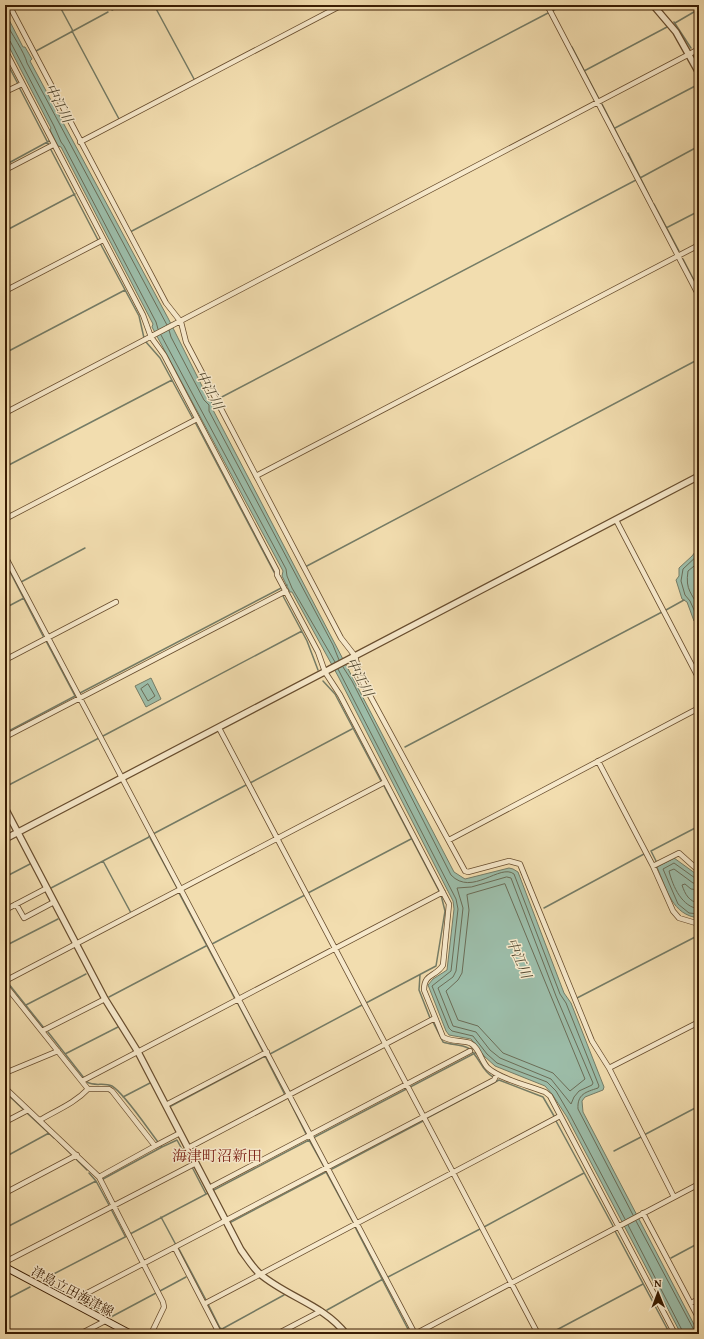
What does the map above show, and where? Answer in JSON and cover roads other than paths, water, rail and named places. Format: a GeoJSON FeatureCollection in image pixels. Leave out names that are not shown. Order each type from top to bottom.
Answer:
{"type":"FeatureCollection","features":[{"type":"Feature","properties":{"kind":"main road","name":"津島立田海津線"},"geometry":{"type":"LineString","coordinates":[[5,1267],[131,1334]]}},
{"type":"Feature","properties":{"kind":"street"},"geometry":{"type":"LineString","coordinates":[[9,5],[166,303],[181,322],[186,342],[352,658],[361,679],[465,871],[468,872],[509,861],[520,864],[592,1041],[609,1068],[674,1197]]}},
{"type":"Feature","properties":{"kind":"street"},"geometry":{"type":"LineString","coordinates":[[80,142],[342,5]]}},
{"type":"Feature","properties":{"kind":"street"},"geometry":{"type":"LineString","coordinates":[[547,5],[699,296]]}},
{"type":"Feature","properties":{"kind":"street"},"geometry":{"type":"LineString","coordinates":[[653,5],[676,32],[699,73]]}},
{"type":"Feature","properties":{"kind":"street"},"geometry":{"type":"LineString","coordinates":[[5,413],[699,49]]}},
{"type":"Feature","properties":{"kind":"street"},"geometry":{"type":"LineString","coordinates":[[5,50],[153,336],[277,570],[285,591],[443,892],[450,908],[442,965],[440,970],[428,977],[424,983],[424,990],[443,1037],[470,1043],[476,1048],[488,1068],[497,1074],[546,1092],[550,1096],[620,1226],[675,1334]]}},
{"type":"Feature","properties":{"kind":"street"},"geometry":{"type":"LineString","coordinates":[[5,92],[22,84]]}},
{"type":"Feature","properties":{"kind":"street"},"geometry":{"type":"LineString","coordinates":[[5,170],[52,142]]}},
{"type":"Feature","properties":{"kind":"street"},"geometry":{"type":"LineString","coordinates":[[5,291],[103,240]]}},
{"type":"Feature","properties":{"kind":"street"},"geometry":{"type":"LineString","coordinates":[[256,476],[699,245]]}},
{"type":"Feature","properties":{"kind":"street"},"geometry":{"type":"LineString","coordinates":[[5,519],[196,418]]}},
{"type":"Feature","properties":{"kind":"street"},"geometry":{"type":"LineString","coordinates":[[5,839],[123,779],[699,476]]}},
{"type":"Feature","properties":{"kind":"street"},"geometry":{"type":"LineString","coordinates":[[616,520],[699,679]]}},
{"type":"Feature","properties":{"kind":"street"},"geometry":{"type":"LineString","coordinates":[[5,556],[415,1334],[699,1184]]}},
{"type":"Feature","properties":{"kind":"street"},"geometry":{"type":"LineString","coordinates":[[5,737],[285,591]]}},
{"type":"Feature","properties":{"kind":"street"},"geometry":{"type":"LineString","coordinates":[[5,660],[116,602]]}},
{"type":"Feature","properties":{"kind":"street"},"geometry":{"type":"LineString","coordinates":[[449,840],[699,708]]}},
{"type":"Feature","properties":{"kind":"street"},"geometry":{"type":"LineString","coordinates":[[219,728],[538,1334]]}},
{"type":"Feature","properties":{"kind":"street"},"geometry":{"type":"LineString","coordinates":[[598,761],[655,865],[673,911],[679,918],[699,924]]}},
{"type":"Feature","properties":{"kind":"street"},"geometry":{"type":"LineString","coordinates":[[5,981],[385,782]]}},
{"type":"Feature","properties":{"kind":"street"},"geometry":{"type":"LineString","coordinates":[[5,808],[105,999],[138,1052],[241,1250],[251,1265],[260,1274],[275,1285],[321,1311],[346,1334]]}},
{"type":"Feature","properties":{"kind":"street"},"geometry":{"type":"LineString","coordinates":[[655,865],[679,853],[699,871]]}},
{"type":"Feature","properties":{"kind":"street"},"geometry":{"type":"LineString","coordinates":[[5,910],[47,888]]}},
{"type":"Feature","properties":{"kind":"street"},"geometry":{"type":"LineString","coordinates":[[82,1081],[443,892]]}},
{"type":"Feature","properties":{"kind":"street"},"geometry":{"type":"LineString","coordinates":[[16,904],[24,918],[54,902]]}},
{"type":"Feature","properties":{"kind":"street"},"geometry":{"type":"LineString","coordinates":[[5,985],[88,1089]]}},
{"type":"Feature","properties":{"kind":"street"},"geometry":{"type":"LineString","coordinates":[[42,1032],[105,999]]}},
{"type":"Feature","properties":{"kind":"street"},"geometry":{"type":"LineString","coordinates":[[188,1148],[435,1018]]}},
{"type":"Feature","properties":{"kind":"street"},"geometry":{"type":"LineString","coordinates":[[609,1068],[699,1022]]}},
{"type":"Feature","properties":{"kind":"street"},"geometry":{"type":"LineString","coordinates":[[5,1073],[58,1051]]}},
{"type":"Feature","properties":{"kind":"street"},"geometry":{"type":"LineString","coordinates":[[166,1105],[267,1052]]}},
{"type":"Feature","properties":{"kind":"street"},"geometry":{"type":"LineString","coordinates":[[210,1190],[408,1087],[470,1052]]}},
{"type":"Feature","properties":{"kind":"street"},"geometry":{"type":"LineString","coordinates":[[70,1302],[144,1265],[494,1080],[497,1074]]}},
{"type":"Feature","properties":{"kind":"street"},"geometry":{"type":"LineString","coordinates":[[5,1088],[99,1177],[164,1307],[151,1334]]}},
{"type":"Feature","properties":{"kind":"street"},"geometry":{"type":"LineString","coordinates":[[40,1120],[78,1099],[88,1089],[109,1089],[155,1146]]}},
{"type":"Feature","properties":{"kind":"street"},"geometry":{"type":"LineString","coordinates":[[5,1122],[28,1110]]}},
{"type":"Feature","properties":{"kind":"street"},"geometry":{"type":"LineString","coordinates":[[204,1304],[560,1116]]}},
{"type":"Feature","properties":{"kind":"street"},"geometry":{"type":"LineString","coordinates":[[99,1177],[180,1133]]}},
{"type":"Feature","properties":{"kind":"street"},"geometry":{"type":"LineString","coordinates":[[5,1192],[77,1155]]}},
{"type":"Feature","properties":{"kind":"street"},"geometry":{"type":"LineString","coordinates":[[5,1262],[196,1163]]}},
{"type":"Feature","properties":{"kind":"street"},"geometry":{"type":"LineString","coordinates":[[641,1214],[699,1319]]}},
{"type":"Feature","properties":{"kind":"street"},"geometry":{"type":"LineString","coordinates":[[175,1248],[218,1332],[224,1334]]}},
{"type":"Feature","properties":{"kind":"street"},"geometry":{"type":"LineString","coordinates":[[691,1303],[699,1299]]}},
{"type":"Feature","properties":{"kind":"street"},"geometry":{"type":"LineString","coordinates":[[277,1334],[284,1332],[321,1311]]}},
{"type":"Feature","properties":{"kind":"street"},"geometry":{"type":"LineString","coordinates":[[80,1334],[105,1321]]}},
{"type":"Feature","properties":{"kind":"street"},"geometry":{"type":"LineString","coordinates":[[212,1334],[217,1329]]}},
{"type":"Feature","properties":{"kind":"water","name":"中江川"},"geometry":{"type":"Polygon","coordinates":[[[5,12],[23,47],[25,47],[32,59],[30,61],[168,318],[214,407],[212,408],[454,872],[465,879],[509,868],[518,872],[564,993],[571,1003],[604,1087],[603,1090],[585,1097],[582,1101],[583,1112],[699,1334],[681,1334],[567,1117],[552,1094],[545,1086],[495,1066],[484,1056],[471,1039],[449,1035],[446,1031],[428,985],[433,979],[447,970],[454,909],[453,901],[338,676],[292,592],[290,592],[282,576],[283,571],[152,327],[153,324],[61,147],[58,146],[50,130],[51,128],[5,39],[5,12]]]}},
{"type":"Feature","properties":{"kind":"water"},"geometry":{"type":"Polygon","coordinates":[[[699,547],[699,626],[694,621],[687,602],[682,599],[676,580],[679,576],[679,568],[699,547]]]}},
{"type":"Feature","properties":{"kind":"water"},"geometry":{"type":"Polygon","coordinates":[[[151,678],[161,699],[146,707],[135,686],[151,678]]]}},
{"type":"Feature","properties":{"kind":"water"},"geometry":{"type":"Polygon","coordinates":[[[674,858],[699,876],[699,918],[690,916],[676,907],[664,884],[657,867],[674,858]]]}},
{"type":"Feature","properties":{"kind":"waterway"},"geometry":{"type":"LineString","coordinates":[[59,5],[73,31]]}},
{"type":"Feature","properties":{"kind":"waterway"},"geometry":{"type":"LineString","coordinates":[[112,10],[121,5]]}},
{"type":"Feature","properties":{"kind":"waterway"},"geometry":{"type":"LineString","coordinates":[[154,5],[194,79]]}},
{"type":"Feature","properties":{"kind":"waterway"},"geometry":{"type":"LineString","coordinates":[[552,11],[564,5]]}},
{"type":"Feature","properties":{"kind":"waterway"},"geometry":{"type":"LineString","coordinates":[[675,23],[699,9]]}},
{"type":"Feature","properties":{"kind":"waterway"},"geometry":{"type":"LineString","coordinates":[[36,51],[108,12]]}},
{"type":"Feature","properties":{"kind":"waterway"},"geometry":{"type":"LineString","coordinates":[[130,232],[548,13]]}},
{"type":"Feature","properties":{"kind":"waterway"},"geometry":{"type":"LineString","coordinates":[[674,22],[691,48]]}},
{"type":"Feature","properties":{"kind":"waterway"},"geometry":{"type":"LineString","coordinates":[[584,71],[667,27]]}},
{"type":"Feature","properties":{"kind":"waterway"},"geometry":{"type":"LineString","coordinates":[[72,31],[119,119]]}},
{"type":"Feature","properties":{"kind":"waterway"},"geometry":{"type":"LineString","coordinates":[[572,47],[599,99]]}},
{"type":"Feature","properties":{"kind":"waterway"},"geometry":{"type":"LineString","coordinates":[[695,53],[699,60]]}},
{"type":"Feature","properties":{"kind":"waterway"},"geometry":{"type":"LineString","coordinates":[[5,59],[18,84]]}},
{"type":"Feature","properties":{"kind":"waterway"},"geometry":{"type":"LineString","coordinates":[[615,128],[699,84]]}},
{"type":"Feature","properties":{"kind":"waterway"},"geometry":{"type":"LineString","coordinates":[[19,87],[49,145]]}},
{"type":"Feature","properties":{"kind":"waterway"},"geometry":{"type":"LineString","coordinates":[[602,104],[626,151]]}},
{"type":"Feature","properties":{"kind":"waterway"},"geometry":{"type":"LineString","coordinates":[[5,165],[51,140]]}},
{"type":"Feature","properties":{"kind":"waterway"},"geometry":{"type":"LineString","coordinates":[[640,178],[699,146]]}},
{"type":"Feature","properties":{"kind":"waterway"},"geometry":{"type":"LineString","coordinates":[[50,148],[98,240]]}},
{"type":"Feature","properties":{"kind":"waterway"},"geometry":{"type":"LineString","coordinates":[[628,153],[652,201]]}},
{"type":"Feature","properties":{"kind":"waterway","name":"中江川"},"geometry":{"type":"LineString","coordinates":[[218,399],[636,180]]}},
{"type":"Feature","properties":{"kind":"waterway"},"geometry":{"type":"LineString","coordinates":[[5,231],[75,194]]}},
{"type":"Feature","properties":{"kind":"waterway"},"geometry":{"type":"LineString","coordinates":[[654,204],[679,251]]}},
{"type":"Feature","properties":{"kind":"waterway"},"geometry":{"type":"LineString","coordinates":[[666,228],[699,211]]}},
{"type":"Feature","properties":{"kind":"waterway"},"geometry":{"type":"LineString","coordinates":[[100,243],[139,316],[144,338]]}},
{"type":"Feature","properties":{"kind":"waterway"},"geometry":{"type":"LineString","coordinates":[[683,259],[699,290]]}},
{"type":"Feature","properties":{"kind":"waterway"},"geometry":{"type":"LineString","coordinates":[[5,353],[125,290]]}},
{"type":"Feature","properties":{"kind":"waterway"},"geometry":{"type":"LineString","coordinates":[[146,342],[160,358],[193,419]]}},
{"type":"Feature","properties":{"kind":"waterway"},"geometry":{"type":"LineString","coordinates":[[305,567],[699,359]]}},
{"type":"Feature","properties":{"kind":"waterway"},"geometry":{"type":"LineString","coordinates":[[5,467],[172,380]]}},
{"type":"Feature","properties":{"kind":"waterway"},"geometry":{"type":"LineString","coordinates":[[195,422],[275,574]]}},
{"type":"Feature","properties":{"kind":"waterway"},"geometry":{"type":"LineString","coordinates":[[21,582],[85,548]]}},
{"type":"Feature","properties":{"kind":"waterway"},"geometry":{"type":"LineString","coordinates":[[5,562],[44,638]]}},
{"type":"Feature","properties":{"kind":"waterway"},"geometry":{"type":"LineString","coordinates":[[80,693],[287,585]]}},
{"type":"Feature","properties":{"kind":"waterway"},"geometry":{"type":"LineString","coordinates":[[283,596],[307,641],[318,670]]}},
{"type":"Feature","properties":{"kind":"waterway"},"geometry":{"type":"LineString","coordinates":[[5,608],[24,598]]}},
{"type":"Feature","properties":{"kind":"waterway"},"geometry":{"type":"LineString","coordinates":[[666,610],[684,600]]}},
{"type":"Feature","properties":{"kind":"waterway"},"geometry":{"type":"LineString","coordinates":[[405,747],[662,612]]}},
{"type":"Feature","properties":{"kind":"waterway"},"geometry":{"type":"LineString","coordinates":[[103,736],[302,631]]}},
{"type":"Feature","properties":{"kind":"waterway"},"geometry":{"type":"LineString","coordinates":[[46,641],[75,696]]}},
{"type":"Feature","properties":{"kind":"waterway"},"geometry":{"type":"LineString","coordinates":[[323,681],[335,694],[381,781]]}},
{"type":"Feature","properties":{"kind":"waterway"},"geometry":{"type":"LineString","coordinates":[[5,733],[77,695]]}},
{"type":"Feature","properties":{"kind":"waterway"},"geometry":{"type":"LineString","coordinates":[[250,783],[352,729]]}},
{"type":"Feature","properties":{"kind":"waterway"},"geometry":{"type":"LineString","coordinates":[[5,787],[99,738]]}},
{"type":"Feature","properties":{"kind":"waterway"},"geometry":{"type":"LineString","coordinates":[[153,834],[246,785]]}},
{"type":"Feature","properties":{"kind":"waterway"},"geometry":{"type":"LineString","coordinates":[[384,786],[439,891]]}},
{"type":"Feature","properties":{"kind":"waterway"},"geometry":{"type":"LineString","coordinates":[[657,863],[651,851],[699,826]]}},
{"type":"Feature","properties":{"kind":"waterway"},"geometry":{"type":"LineString","coordinates":[[149,836],[177,888]]}},
{"type":"Feature","properties":{"kind":"waterway"},"geometry":{"type":"LineString","coordinates":[[51,888],[151,836]]}},
{"type":"Feature","properties":{"kind":"waterway"},"geometry":{"type":"LineString","coordinates":[[308,893],[411,839]]}},
{"type":"Feature","properties":{"kind":"waterway"},"geometry":{"type":"LineString","coordinates":[[544,908],[644,854]]}},
{"type":"Feature","properties":{"kind":"waterway"},"geometry":{"type":"LineString","coordinates":[[103,861],[131,913]]}},
{"type":"Feature","properties":{"kind":"waterway"},"geometry":{"type":"LineString","coordinates":[[5,877],[30,864]]}},
{"type":"Feature","properties":{"kind":"waterway"},"geometry":{"type":"LineString","coordinates":[[179,893],[235,999]]}},
{"type":"Feature","properties":{"kind":"waterway"},"geometry":{"type":"LineString","coordinates":[[212,944],[305,895]]}},
{"type":"Feature","properties":{"kind":"waterway"},"geometry":{"type":"LineString","coordinates":[[366,1003],[436,966],[445,911],[441,895]]}},
{"type":"Feature","properties":{"kind":"waterway"},"geometry":{"type":"LineString","coordinates":[[5,946],[58,919]]}},
{"type":"Feature","properties":{"kind":"waterway"},"geometry":{"type":"LineString","coordinates":[[577,998],[699,935]]}},
{"type":"Feature","properties":{"kind":"waterway"},"geometry":{"type":"LineString","coordinates":[[109,997],[206,946]]}},
{"type":"Feature","properties":{"kind":"waterway"},"geometry":{"type":"LineString","coordinates":[[26,1005],[86,974]]}},
{"type":"Feature","properties":{"kind":"waterway"},"geometry":{"type":"LineString","coordinates":[[420,975],[419,990],[430,1018]]}},
{"type":"Feature","properties":{"kind":"waterway"},"geometry":{"type":"LineString","coordinates":[[8,983],[44,1028]]}},
{"type":"Feature","properties":{"kind":"waterway"},"geometry":{"type":"LineString","coordinates":[[237,1002],[263,1052]]}},
{"type":"Feature","properties":{"kind":"waterway"},"geometry":{"type":"LineString","coordinates":[[270,1054],[362,1005]]}},
{"type":"Feature","properties":{"kind":"waterway"},"geometry":{"type":"LineString","coordinates":[[433,1022],[443,1042],[468,1048],[472,1051],[486,1071],[493,1077]]}},
{"type":"Feature","properties":{"kind":"waterway"},"geometry":{"type":"LineString","coordinates":[[65,1054],[118,1027]]}},
{"type":"Feature","properties":{"kind":"waterway"},"geometry":{"type":"LineString","coordinates":[[48,1032],[84,1078]]}},
{"type":"Feature","properties":{"kind":"waterway"},"geometry":{"type":"LineString","coordinates":[[130,1234],[477,1052]]}},
{"type":"Feature","properties":{"kind":"waterway"},"geometry":{"type":"LineString","coordinates":[[265,1056],[285,1095]]}},
{"type":"Feature","properties":{"kind":"waterway"},"geometry":{"type":"LineString","coordinates":[[171,1106],[265,1056]]}},
{"type":"Feature","properties":{"kind":"waterway"},"geometry":{"type":"LineString","coordinates":[[427,1118],[499,1080],[543,1097],[554,1116]]}},
{"type":"Feature","properties":{"kind":"waterway"},"geometry":{"type":"LineString","coordinates":[[87,1082],[109,1085],[117,1090],[129,1103],[158,1142]]}},
{"type":"Feature","properties":{"kind":"waterway"},"geometry":{"type":"LineString","coordinates":[[123,1097],[150,1083]]}},
{"type":"Feature","properties":{"kind":"waterway"},"geometry":{"type":"LineString","coordinates":[[5,1092],[24,1110]]}},
{"type":"Feature","properties":{"kind":"waterway"},"geometry":{"type":"LineString","coordinates":[[288,1098],[306,1134]]}},
{"type":"Feature","properties":{"kind":"waterway"},"geometry":{"type":"LineString","coordinates":[[644,1135],[699,1106]]}},
{"type":"Feature","properties":{"kind":"waterway"},"geometry":{"type":"LineString","coordinates":[[27,1113],[54,1138]]}},
{"type":"Feature","properties":{"kind":"waterway"},"geometry":{"type":"LineString","coordinates":[[332,1169],[423,1121]]}},
{"type":"Feature","properties":{"kind":"waterway"},"geometry":{"type":"LineString","coordinates":[[556,1121],[613,1226]]}},
{"type":"Feature","properties":{"kind":"waterway"},"geometry":{"type":"LineString","coordinates":[[5,1157],[49,1133]]}},
{"type":"Feature","properties":{"kind":"waterway"},"geometry":{"type":"LineString","coordinates":[[614,1151],[641,1137]]}},
{"type":"Feature","properties":{"kind":"waterway"},"geometry":{"type":"LineString","coordinates":[[161,1146],[162,1147],[177,1140],[190,1164]]}},
{"type":"Feature","properties":{"kind":"waterway"},"geometry":{"type":"LineString","coordinates":[[309,1140],[324,1167]]}},
{"type":"Feature","properties":{"kind":"waterway"},"geometry":{"type":"LineString","coordinates":[[58,1141],[72,1155]]}},
{"type":"Feature","properties":{"kind":"waterway"},"geometry":{"type":"LineString","coordinates":[[103,1179],[162,1147]]}},
{"type":"Feature","properties":{"kind":"waterway"},"geometry":{"type":"LineString","coordinates":[[75,1158],[87,1170]]}},
{"type":"Feature","properties":{"kind":"waterway"},"geometry":{"type":"LineString","coordinates":[[192,1167],[206,1194]]}},
{"type":"Feature","properties":{"kind":"waterway"},"geometry":{"type":"LineString","coordinates":[[231,1222],[326,1172],[353,1222]]}},
{"type":"Feature","properties":{"kind":"waterway"},"geometry":{"type":"LineString","coordinates":[[89,1173],[96,1181],[109,1205]]}},
{"type":"Feature","properties":{"kind":"waterway"},"geometry":{"type":"LineString","coordinates":[[484,1227],[584,1173]]}},
{"type":"Feature","properties":{"kind":"waterway"},"geometry":{"type":"LineString","coordinates":[[5,1228],[96,1181]]}},
{"type":"Feature","properties":{"kind":"waterway"},"geometry":{"type":"LineString","coordinates":[[111,1209],[125,1236]]}},
{"type":"Feature","properties":{"kind":"waterway"},"geometry":{"type":"LineString","coordinates":[[161,1217],[176,1245]]}},
{"type":"Feature","properties":{"kind":"waterway"},"geometry":{"type":"LineString","coordinates":[[355,1227],[410,1333]]}},
{"type":"Feature","properties":{"kind":"waterway"},"geometry":{"type":"LineString","coordinates":[[388,1277],[480,1229]]}},
{"type":"Feature","properties":{"kind":"waterway"},"geometry":{"type":"LineString","coordinates":[[615,1231],[670,1334]]}},
{"type":"Feature","properties":{"kind":"waterway"},"geometry":{"type":"LineString","coordinates":[[42,1280],[127,1236]]}},
{"type":"Feature","properties":{"kind":"waterway"},"geometry":{"type":"LineString","coordinates":[[671,1258],[699,1243]]}},
{"type":"Feature","properties":{"kind":"waterway"},"geometry":{"type":"LineString","coordinates":[[179,1249],[206,1300]]}},
{"type":"Feature","properties":{"kind":"waterway"},"geometry":{"type":"LineString","coordinates":[[160,1291],[186,1277]]}},
{"type":"Feature","properties":{"kind":"waterway"},"geometry":{"type":"LineString","coordinates":[[44,1279],[47,1283],[75,1297]]}},
{"type":"Feature","properties":{"kind":"waterway"},"geometry":{"type":"LineString","coordinates":[[327,1310],[383,1279]]}},
{"type":"Feature","properties":{"kind":"waterway"},"geometry":{"type":"LineString","coordinates":[[549,1334],[643,1284]]}},
{"type":"Feature","properties":{"kind":"waterway"},"geometry":{"type":"LineString","coordinates":[[5,1300],[30,1287]]}},
{"type":"Feature","properties":{"kind":"waterway"},"geometry":{"type":"LineString","coordinates":[[79,1300],[111,1317],[156,1293]]}},
{"type":"Feature","properties":{"kind":"waterway"},"geometry":{"type":"LineString","coordinates":[[222,1329],[284,1295]]}},
{"type":"Feature","properties":{"kind":"waterway"},"geometry":{"type":"LineString","coordinates":[[208,1304],[220,1328],[233,1334]]}},
{"type":"Feature","properties":{"kind":"district","name":"海津町沼新田"},"geometry":{"type":"Point","coordinates":[217,1156]}}]}
